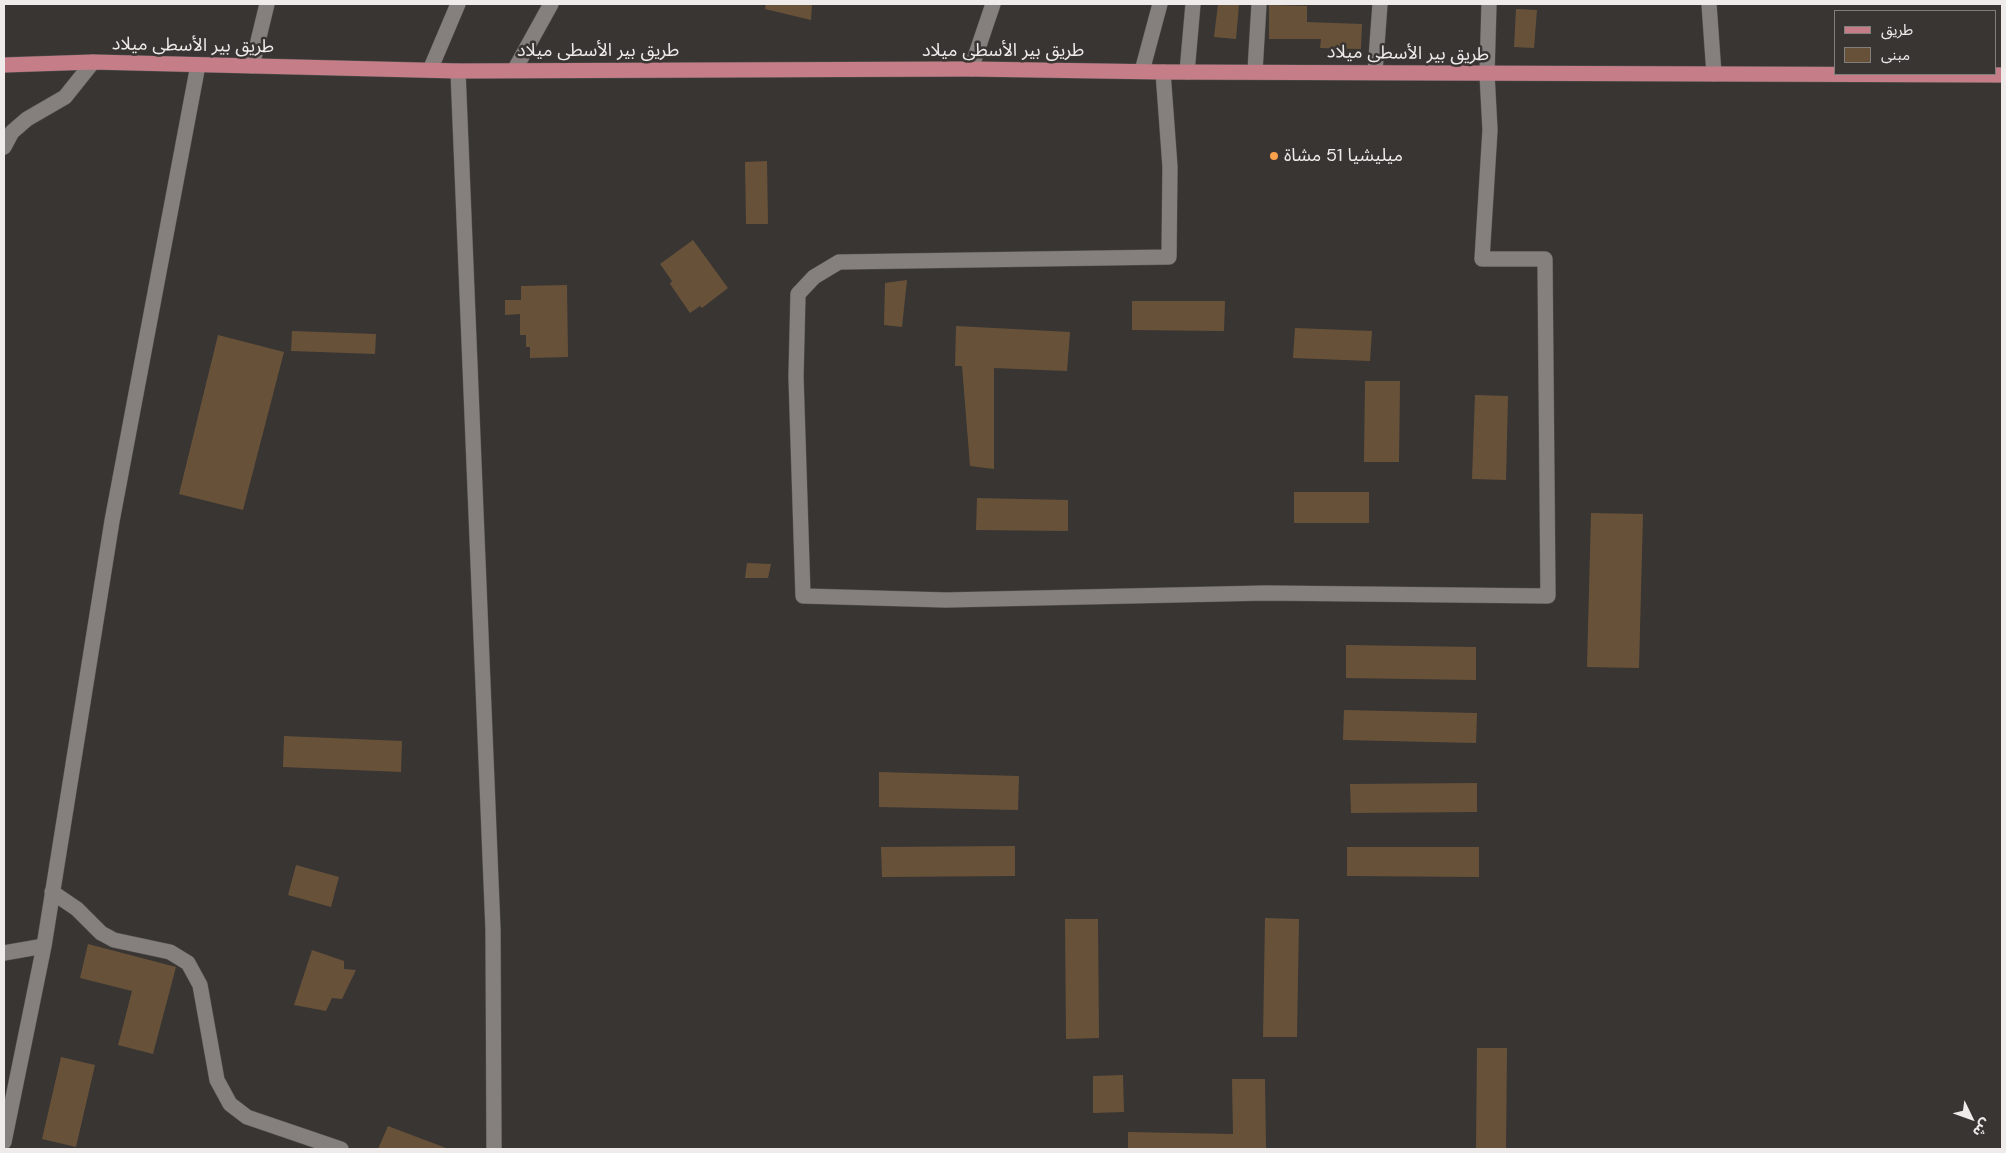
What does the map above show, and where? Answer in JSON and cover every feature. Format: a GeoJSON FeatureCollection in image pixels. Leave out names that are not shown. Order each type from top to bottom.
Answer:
{"type":"FeatureCollection","features":[{"type":"Feature","properties":{"kind":"main road","name":"طريق بير الأسطى ميلاد"},"geometry":{"type":"LineString","coordinates":[[4,65],[93,62],[458,71],[971,69],[1487,74],[1834,74]]}},
{"type":"Feature","properties":{"kind":"street"},"geometry":{"type":"LineString","coordinates":[[252,66],[267,4]]}},
{"type":"Feature","properties":{"kind":"street"},"geometry":{"type":"LineString","coordinates":[[430,70],[458,4]]}},
{"type":"Feature","properties":{"kind":"street"},"geometry":{"type":"LineString","coordinates":[[515,70],[551,4]]}},
{"type":"Feature","properties":{"kind":"street"},"geometry":{"type":"LineString","coordinates":[[971,69],[993,4]]}},
{"type":"Feature","properties":{"kind":"street"},"geometry":{"type":"LineString","coordinates":[[1142,71],[1160,4]]}},
{"type":"Feature","properties":{"kind":"street"},"geometry":{"type":"LineString","coordinates":[[1187,72],[1193,4]]}},
{"type":"Feature","properties":{"kind":"street"},"geometry":{"type":"LineString","coordinates":[[1255,71],[1259,4]]}},
{"type":"Feature","properties":{"kind":"street"},"geometry":{"type":"LineString","coordinates":[[1375,72],[1380,4]]}},
{"type":"Feature","properties":{"kind":"street"},"geometry":{"type":"LineString","coordinates":[[1164,72],[1170,168],[1169,257],[839,262],[814,277],[798,294],[796,377],[803,596],[946,600],[1266,593],[1548,596],[1545,258],[1482,260],[1490,130],[1487,74],[1489,4]]}},
{"type":"Feature","properties":{"kind":"street"},"geometry":{"type":"LineString","coordinates":[[1709,4],[1714,74]]}},
{"type":"Feature","properties":{"kind":"street"},"geometry":{"type":"LineString","coordinates":[[4,147],[12,132],[27,119],[65,97],[93,62]]}},
{"type":"Feature","properties":{"kind":"street"},"geometry":{"type":"LineString","coordinates":[[4,1142],[7,1110],[44,946],[112,521],[198,65]]}},
{"type":"Feature","properties":{"kind":"street"},"geometry":{"type":"LineString","coordinates":[[458,71],[493,930],[494,1149]]}},
{"type":"Feature","properties":{"kind":"street"},"geometry":{"type":"LineString","coordinates":[[52,892],[77,909],[101,933],[114,940],[170,952],[188,963],[200,985],[217,1080],[230,1104],[248,1117],[341,1149]]}},
{"type":"Feature","properties":{"kind":"street"},"geometry":{"type":"LineString","coordinates":[[4,953],[44,946]]}},
{"type":"Feature","properties":{"kind":"building"},"geometry":{"type":"Polygon","coordinates":[[[766,4],[812,4],[811,20],[765,9],[766,4]]]}},
{"type":"Feature","properties":{"kind":"building"},"geometry":{"type":"Polygon","coordinates":[[[1218,4],[1239,5],[1236,39],[1214,37],[1218,4]]]}},
{"type":"Feature","properties":{"kind":"building"},"geometry":{"type":"Polygon","coordinates":[[[1269,5],[1307,6],[1307,22],[1362,24],[1361,49],[1320,48],[1321,39],[1269,39],[1269,5]]]}},
{"type":"Feature","properties":{"kind":"building"},"geometry":{"type":"Polygon","coordinates":[[[1516,9],[1537,10],[1534,48],[1514,47],[1516,9]]]}},
{"type":"Feature","properties":{"kind":"building"},"geometry":{"type":"Polygon","coordinates":[[[767,161],[768,224],[746,224],[745,162],[767,161]]]}},
{"type":"Feature","properties":{"kind":"building"},"geometry":{"type":"Polygon","coordinates":[[[693,240],[728,288],[702,308],[700,306],[690,313],[670,284],[672,281],[660,264],[693,240]]]}},
{"type":"Feature","properties":{"kind":"building"},"geometry":{"type":"Polygon","coordinates":[[[907,280],[902,327],[884,325],[885,283],[907,280]]]}},
{"type":"Feature","properties":{"kind":"building"},"geometry":{"type":"Polygon","coordinates":[[[567,285],[568,357],[530,358],[530,347],[526,347],[526,335],[520,335],[520,314],[505,315],[505,300],[521,300],[521,286],[567,285]]]}},
{"type":"Feature","properties":{"kind":"building"},"geometry":{"type":"Polygon","coordinates":[[[1132,301],[1225,301],[1224,331],[1132,330],[1132,301]]]}},
{"type":"Feature","properties":{"kind":"building"},"geometry":{"type":"Polygon","coordinates":[[[956,326],[1070,332],[1067,371],[994,368],[994,469],[970,466],[962,366],[955,366],[956,326]]]}},
{"type":"Feature","properties":{"kind":"building"},"geometry":{"type":"Polygon","coordinates":[[[1295,328],[1372,331],[1370,361],[1293,358],[1295,328]]]}},
{"type":"Feature","properties":{"kind":"building"},"geometry":{"type":"Polygon","coordinates":[[[292,331],[376,334],[375,354],[291,351],[292,331]]]}},
{"type":"Feature","properties":{"kind":"building"},"geometry":{"type":"Polygon","coordinates":[[[218,335],[284,352],[243,510],[179,494],[218,335]]]}},
{"type":"Feature","properties":{"kind":"building"},"geometry":{"type":"Polygon","coordinates":[[[1365,381],[1400,381],[1399,462],[1364,462],[1365,381]]]}},
{"type":"Feature","properties":{"kind":"building"},"geometry":{"type":"Polygon","coordinates":[[[1475,395],[1508,396],[1506,480],[1472,479],[1475,395]]]}},
{"type":"Feature","properties":{"kind":"building"},"geometry":{"type":"Polygon","coordinates":[[[1294,492],[1369,492],[1369,523],[1294,523],[1294,492]]]}},
{"type":"Feature","properties":{"kind":"building"},"geometry":{"type":"Polygon","coordinates":[[[977,498],[1068,500],[1068,531],[976,530],[977,498]]]}},
{"type":"Feature","properties":{"kind":"building"},"geometry":{"type":"Polygon","coordinates":[[[1591,513],[1643,514],[1639,668],[1587,667],[1591,513]]]}},
{"type":"Feature","properties":{"kind":"building"},"geometry":{"type":"Polygon","coordinates":[[[747,563],[771,564],[768,578],[745,578],[747,563]]]}},
{"type":"Feature","properties":{"kind":"building"},"geometry":{"type":"Polygon","coordinates":[[[1346,645],[1476,647],[1476,680],[1346,678],[1346,645]]]}},
{"type":"Feature","properties":{"kind":"building"},"geometry":{"type":"Polygon","coordinates":[[[1344,710],[1477,713],[1476,743],[1343,740],[1344,710]]]}},
{"type":"Feature","properties":{"kind":"building"},"geometry":{"type":"Polygon","coordinates":[[[284,736],[402,741],[401,772],[283,767],[284,736]]]}},
{"type":"Feature","properties":{"kind":"building"},"geometry":{"type":"Polygon","coordinates":[[[879,772],[1019,776],[1018,810],[879,807],[879,772]]]}},
{"type":"Feature","properties":{"kind":"building"},"geometry":{"type":"Polygon","coordinates":[[[1477,783],[1477,812],[1351,813],[1350,784],[1477,783]]]}},
{"type":"Feature","properties":{"kind":"building"},"geometry":{"type":"Polygon","coordinates":[[[1015,846],[1015,876],[882,877],[881,847],[1015,846]]]}},
{"type":"Feature","properties":{"kind":"building"},"geometry":{"type":"Polygon","coordinates":[[[1347,847],[1479,847],[1479,877],[1347,876],[1347,847]]]}},
{"type":"Feature","properties":{"kind":"building"},"geometry":{"type":"Polygon","coordinates":[[[296,865],[339,877],[331,907],[288,895],[296,865]]]}},
{"type":"Feature","properties":{"kind":"building"},"geometry":{"type":"Polygon","coordinates":[[[1265,918],[1299,919],[1297,1037],[1263,1037],[1265,918]]]}},
{"type":"Feature","properties":{"kind":"building"},"geometry":{"type":"Polygon","coordinates":[[[1065,919],[1098,919],[1099,1038],[1066,1039],[1065,919]]]}},
{"type":"Feature","properties":{"kind":"building"},"geometry":{"type":"Polygon","coordinates":[[[88,944],[176,967],[153,1054],[118,1045],[132,991],[80,978],[88,944]]]}},
{"type":"Feature","properties":{"kind":"building"},"geometry":{"type":"Polygon","coordinates":[[[312,950],[344,961],[344,969],[356,970],[342,999],[332,998],[326,1011],[294,1005],[312,950]]]}},
{"type":"Feature","properties":{"kind":"building"},"geometry":{"type":"Polygon","coordinates":[[[1477,1048],[1507,1048],[1506,1149],[1476,1149],[1477,1048]]]}},
{"type":"Feature","properties":{"kind":"building"},"geometry":{"type":"Polygon","coordinates":[[[61,1057],[95,1065],[76,1147],[42,1139],[61,1057]]]}},
{"type":"Feature","properties":{"kind":"building"},"geometry":{"type":"Polygon","coordinates":[[[1123,1075],[1124,1112],[1093,1113],[1093,1076],[1123,1075]]]}},
{"type":"Feature","properties":{"kind":"building"},"geometry":{"type":"Polygon","coordinates":[[[1232,1079],[1265,1079],[1266,1149],[1128,1149],[1128,1132],[1233,1134],[1232,1079]]]}},
{"type":"Feature","properties":{"kind":"building"},"geometry":{"type":"Polygon","coordinates":[[[388,1126],[446,1148],[446,1149],[378,1149],[388,1126]]]}},
{"type":"Feature","properties":{"kind":"place","name":"ميليشيا 51 مشاة"},"geometry":{"type":"Point","coordinates":[1274,156]}}]}
